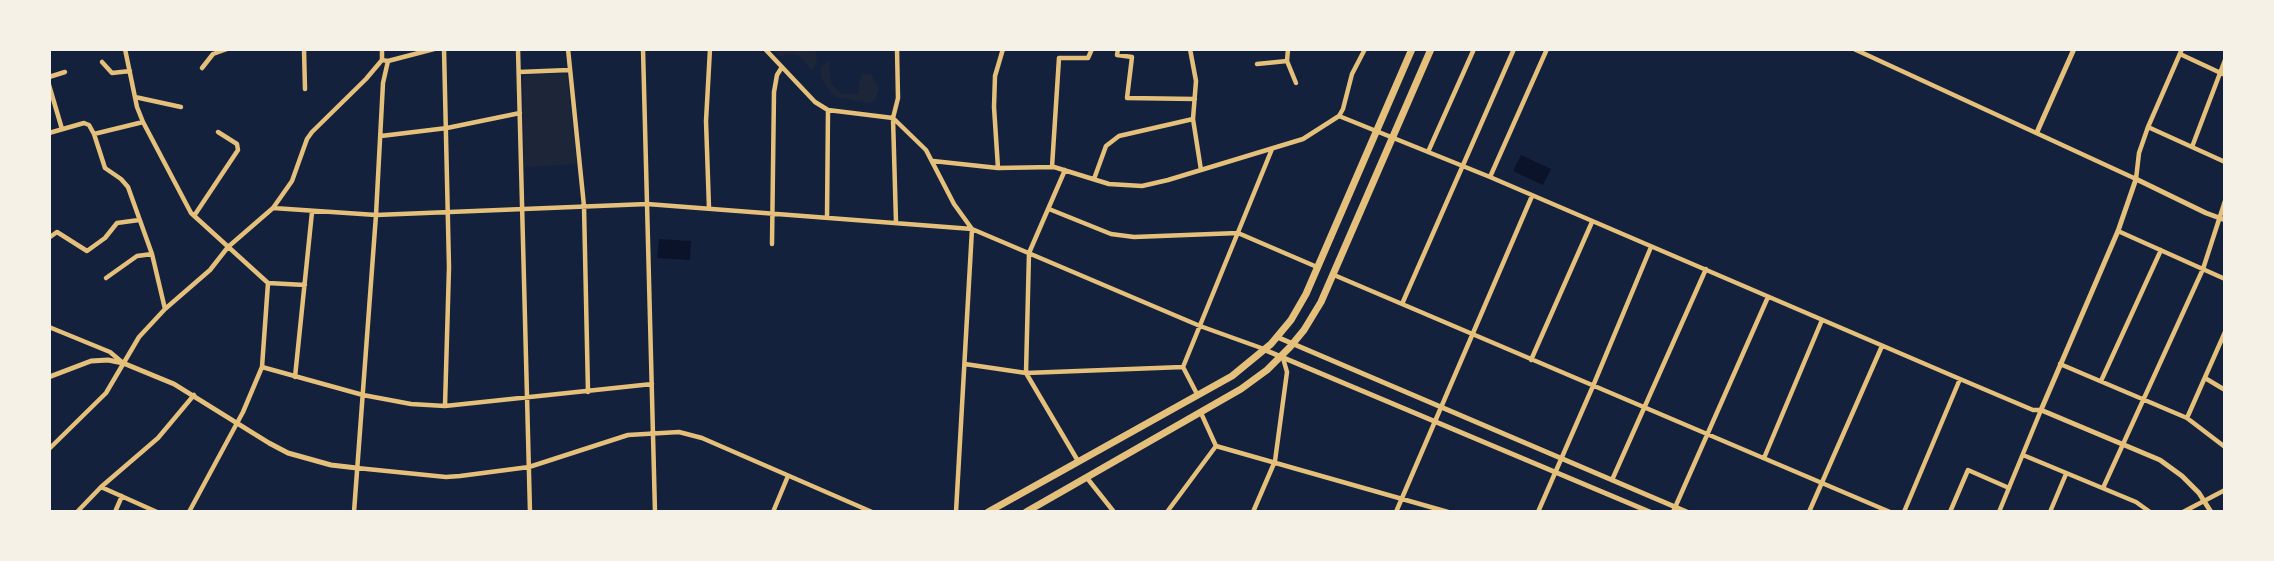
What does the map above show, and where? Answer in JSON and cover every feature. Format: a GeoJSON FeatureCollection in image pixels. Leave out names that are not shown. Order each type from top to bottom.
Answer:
{"type":"FeatureCollection","features":[{"type":"Feature","properties":{"kind":"highway"},"geometry":{"type":"LineString","coordinates":[[988,512],[1232,376],[1278,337],[1301,303],[1318,268],[1412,49]]}},
{"type":"Feature","properties":{"kind":"highway"},"geometry":{"type":"LineString","coordinates":[[1026,512],[1250,383],[1293,344],[1315,311],[1333,275],[1431,49]]}},
{"type":"Feature","properties":{"kind":"street"},"geometry":{"type":"LineString","coordinates":[[125,49],[142,122],[194,216],[268,283],[305,285]]}},
{"type":"Feature","properties":{"kind":"street"},"geometry":{"type":"LineString","coordinates":[[202,68],[213,54],[228,49]]}},
{"type":"Feature","properties":{"kind":"street"},"geometry":{"type":"LineString","coordinates":[[304,49],[305,89]]}},
{"type":"Feature","properties":{"kind":"street"},"geometry":{"type":"LineString","coordinates":[[354,512],[385,60],[382,50],[375,49]]}},
{"type":"Feature","properties":{"kind":"street"},"geometry":{"type":"LineString","coordinates":[[49,449],[106,393],[139,337],[165,309],[210,270],[229,247],[273,208],[292,181],[312,132],[385,60],[434,49]]}},
{"type":"Feature","properties":{"kind":"street"},"geometry":{"type":"LineString","coordinates":[[444,49],[449,212],[445,406]]}},
{"type":"Feature","properties":{"kind":"street"},"geometry":{"type":"LineString","coordinates":[[518,49],[530,512]]}},
{"type":"Feature","properties":{"kind":"street"},"geometry":{"type":"LineString","coordinates":[[568,49],[584,206],[589,392]]}},
{"type":"Feature","properties":{"kind":"street"},"geometry":{"type":"LineString","coordinates":[[643,49],[655,512]]}},
{"type":"Feature","properties":{"kind":"street"},"geometry":{"type":"LineString","coordinates":[[709,208],[706,121],[710,49]]}},
{"type":"Feature","properties":{"kind":"street"},"geometry":{"type":"LineString","coordinates":[[765,49],[815,102],[828,110],[893,118],[914,136],[933,161],[954,204],[972,229],[956,512]]}},
{"type":"Feature","properties":{"kind":"street"},"geometry":{"type":"LineString","coordinates":[[896,223],[893,118],[898,98],[897,49]]}},
{"type":"Feature","properties":{"kind":"street"},"geometry":{"type":"LineString","coordinates":[[998,168],[993,107],[995,76],[1003,49]]}},
{"type":"Feature","properties":{"kind":"street"},"geometry":{"type":"LineString","coordinates":[[1052,167],[1059,58],[1088,58],[1092,49]]}},
{"type":"Feature","properties":{"kind":"street"},"geometry":{"type":"LineString","coordinates":[[1118,49],[1117,55],[1132,57],[1126,98],[1195,99]]}},
{"type":"Feature","properties":{"kind":"street"},"geometry":{"type":"LineString","coordinates":[[1190,49],[1196,82],[1193,119],[1201,170]]}},
{"type":"Feature","properties":{"kind":"street"},"geometry":{"type":"LineString","coordinates":[[1288,49],[1287,61],[1296,83]]}},
{"type":"Feature","properties":{"kind":"street"},"geometry":{"type":"LineString","coordinates":[[933,161],[998,168],[1052,167],[1108,184],[1143,186],[1303,139],[1339,116],[1352,74],[1365,49]]}},
{"type":"Feature","properties":{"kind":"street"},"geometry":{"type":"LineString","coordinates":[[1428,152],[1474,49]]}},
{"type":"Feature","properties":{"kind":"street"},"geometry":{"type":"LineString","coordinates":[[1402,304],[1514,49]]}},
{"type":"Feature","properties":{"kind":"street"},"geometry":{"type":"LineString","coordinates":[[1490,177],[1547,49]]}},
{"type":"Feature","properties":{"kind":"street"},"geometry":{"type":"LineString","coordinates":[[1854,49],[2222,219]]}},
{"type":"Feature","properties":{"kind":"street"},"geometry":{"type":"LineString","coordinates":[[2037,132],[2074,49]]}},
{"type":"Feature","properties":{"kind":"street"},"geometry":{"type":"LineString","coordinates":[[1999,512],[2118,231],[2136,179],[2139,153],[2148,127],[2181,52],[2223,74]]}},
{"type":"Feature","properties":{"kind":"street"},"geometry":{"type":"LineString","coordinates":[[2192,147],[2223,74],[2225,60]]}},
{"type":"Feature","properties":{"kind":"street"},"geometry":{"type":"LineString","coordinates":[[1256,64],[1287,61]]}},
{"type":"Feature","properties":{"kind":"street"},"geometry":{"type":"LineString","coordinates":[[102,62],[112,73],[130,71]]}},
{"type":"Feature","properties":{"kind":"street"},"geometry":{"type":"LineString","coordinates":[[772,244],[774,92],[777,75],[782,67]]}},
{"type":"Feature","properties":{"kind":"street"},"geometry":{"type":"LineString","coordinates":[[519,72],[569,70]]}},
{"type":"Feature","properties":{"kind":"street"},"geometry":{"type":"LineString","coordinates":[[49,77],[65,72]]}},
{"type":"Feature","properties":{"kind":"street"},"geometry":{"type":"LineString","coordinates":[[49,85],[62,129]]}},
{"type":"Feature","properties":{"kind":"street"},"geometry":{"type":"LineString","coordinates":[[135,97],[181,107]]}},
{"type":"Feature","properties":{"kind":"street"},"geometry":{"type":"LineString","coordinates":[[827,218],[828,110]]}},
{"type":"Feature","properties":{"kind":"street"},"geometry":{"type":"LineString","coordinates":[[381,136],[447,128],[520,113]]}},
{"type":"Feature","properties":{"kind":"street"},"geometry":{"type":"LineString","coordinates":[[1339,116],[1490,177],[2033,410],[2041,410],[2123,443],[2160,460],[2182,476],[2205,501],[2211,512]]}},
{"type":"Feature","properties":{"kind":"street"},"geometry":{"type":"LineString","coordinates":[[1094,179],[1106,146],[1119,136],[1193,119]]}},
{"type":"Feature","properties":{"kind":"street"},"geometry":{"type":"LineString","coordinates":[[94,134],[142,122]]}},
{"type":"Feature","properties":{"kind":"street"},"geometry":{"type":"LineString","coordinates":[[49,133],[84,123],[89,125],[105,168],[128,187],[152,254],[165,309]]}},
{"type":"Feature","properties":{"kind":"street"},"geometry":{"type":"LineString","coordinates":[[2148,127],[2225,162]]}},
{"type":"Feature","properties":{"kind":"street"},"geometry":{"type":"LineString","coordinates":[[194,216],[238,150],[237,144],[218,132]]}},
{"type":"Feature","properties":{"kind":"street"},"geometry":{"type":"LineString","coordinates":[[1197,394],[1183,367],[1272,148]]}},
{"type":"Feature","properties":{"kind":"street"},"geometry":{"type":"LineString","coordinates":[[1065,170],[1029,253],[1026,373],[1078,461]]}},
{"type":"Feature","properties":{"kind":"street"},"geometry":{"type":"LineString","coordinates":[[1396,512],[1532,196]]}},
{"type":"Feature","properties":{"kind":"street"},"geometry":{"type":"LineString","coordinates":[[2103,488],[2203,269],[2222,219],[2225,201]]}},
{"type":"Feature","properties":{"kind":"street"},"geometry":{"type":"LineString","coordinates":[[273,208],[376,215],[647,204],[972,229],[1200,326],[1282,356],[1650,512]]}},
{"type":"Feature","properties":{"kind":"street"},"geometry":{"type":"LineString","coordinates":[[1049,209],[1111,234],[1134,237],[1238,233],[1318,268]]}},
{"type":"Feature","properties":{"kind":"street"},"geometry":{"type":"LineString","coordinates":[[295,377],[312,212]]}},
{"type":"Feature","properties":{"kind":"street"},"geometry":{"type":"LineString","coordinates":[[49,237],[57,232],[87,251],[105,238],[117,223],[139,220]]}},
{"type":"Feature","properties":{"kind":"street"},"geometry":{"type":"LineString","coordinates":[[1531,360],[1592,222]]}},
{"type":"Feature","properties":{"kind":"street"},"geometry":{"type":"LineString","coordinates":[[2118,231],[2225,279]]}},
{"type":"Feature","properties":{"kind":"street"},"geometry":{"type":"LineString","coordinates":[[1538,512],[1651,247]]}},
{"type":"Feature","properties":{"kind":"street"},"geometry":{"type":"LineString","coordinates":[[2101,381],[2161,250]]}},
{"type":"Feature","properties":{"kind":"street"},"geometry":{"type":"LineString","coordinates":[[106,278],[137,256],[152,254]]}},
{"type":"Feature","properties":{"kind":"street"},"geometry":{"type":"LineString","coordinates":[[1612,480],[1706,269]]}},
{"type":"Feature","properties":{"kind":"street"},"geometry":{"type":"LineString","coordinates":[[1333,275],[1890,512]]}},
{"type":"Feature","properties":{"kind":"street"},"geometry":{"type":"LineString","coordinates":[[188,512],[237,423],[262,367],[268,283]]}},
{"type":"Feature","properties":{"kind":"street"},"geometry":{"type":"LineString","coordinates":[[1674,510],[1768,297]]}},
{"type":"Feature","properties":{"kind":"street"},"geometry":{"type":"LineString","coordinates":[[1764,458],[1822,320]]}},
{"type":"Feature","properties":{"kind":"street"},"geometry":{"type":"LineString","coordinates":[[49,327],[110,352],[123,363],[174,384],[288,453],[331,465],[446,477],[529,467],[628,435],[679,432],[702,438],[872,512]]}},
{"type":"Feature","properties":{"kind":"street"},"geometry":{"type":"LineString","coordinates":[[2187,418],[2225,332]]}},
{"type":"Feature","properties":{"kind":"street"},"geometry":{"type":"LineString","coordinates":[[1278,337],[1612,480],[1674,510],[1687,512]]}},
{"type":"Feature","properties":{"kind":"street"},"geometry":{"type":"LineString","coordinates":[[1809,512],[1882,346]]}},
{"type":"Feature","properties":{"kind":"street"},"geometry":{"type":"LineString","coordinates":[[1253,512],[1275,461],[1287,372],[1282,356]]}},
{"type":"Feature","properties":{"kind":"street"},"geometry":{"type":"LineString","coordinates":[[49,377],[91,361],[123,363]]}},
{"type":"Feature","properties":{"kind":"street"},"geometry":{"type":"LineString","coordinates":[[2060,364],[2187,418],[2224,443]]}},
{"type":"Feature","properties":{"kind":"street"},"geometry":{"type":"LineString","coordinates":[[965,365],[1026,373],[1183,367]]}},
{"type":"Feature","properties":{"kind":"street"},"geometry":{"type":"LineString","coordinates":[[262,367],[363,395],[411,404],[445,406],[652,384]]}},
{"type":"Feature","properties":{"kind":"street"},"geometry":{"type":"LineString","coordinates":[[2205,378],[2225,390]]}},
{"type":"Feature","properties":{"kind":"street"},"geometry":{"type":"LineString","coordinates":[[1904,512],[1960,379]]}},
{"type":"Feature","properties":{"kind":"street"},"geometry":{"type":"LineString","coordinates":[[77,512],[101,486],[158,438],[194,395]]}},
{"type":"Feature","properties":{"kind":"street"},"geometry":{"type":"LineString","coordinates":[[1201,412],[1216,446]]}},
{"type":"Feature","properties":{"kind":"street"},"geometry":{"type":"LineString","coordinates":[[1216,446],[1448,512]]}},
{"type":"Feature","properties":{"kind":"street"},"geometry":{"type":"LineString","coordinates":[[1167,512],[1216,446]]}},
{"type":"Feature","properties":{"kind":"street"},"geometry":{"type":"LineString","coordinates":[[2023,455],[2136,502],[2150,512]]}},
{"type":"Feature","properties":{"kind":"street"},"geometry":{"type":"LineString","coordinates":[[1950,512],[1968,470],[2009,488]]}},
{"type":"Feature","properties":{"kind":"street"},"geometry":{"type":"LineString","coordinates":[[2050,512],[2066,474]]}},
{"type":"Feature","properties":{"kind":"street"},"geometry":{"type":"LineString","coordinates":[[774,512],[788,476]]}},
{"type":"Feature","properties":{"kind":"street"},"geometry":{"type":"LineString","coordinates":[[1087,478],[1114,512]]}},
{"type":"Feature","properties":{"kind":"street"},"geometry":{"type":"LineString","coordinates":[[101,486],[158,512]]}},
{"type":"Feature","properties":{"kind":"street"},"geometry":{"type":"LineString","coordinates":[[2183,512],[2225,490]]}},
{"type":"Feature","properties":{"kind":"street"},"geometry":{"type":"LineString","coordinates":[[115,512],[122,496]]}},
{"type":"Feature","properties":{"kind":"shaded area"},"geometry":{"type":"Polygon","coordinates":[[[771,49],[815,49],[817,61],[813,69],[810,69],[800,56],[789,54],[780,57],[771,49]]]}},
{"type":"Feature","properties":{"kind":"shaded area"},"geometry":{"type":"Polygon","coordinates":[[[829,62],[831,84],[842,94],[858,94],[861,75],[871,74],[879,88],[875,100],[869,103],[837,97],[830,92],[821,77],[820,69],[829,62]]]}},
{"type":"Feature","properties":{"kind":"shaded area"},"geometry":{"type":"Polygon","coordinates":[[[564,73],[567,76],[577,164],[524,167],[523,78],[526,75],[564,73]]]}},
{"type":"Feature","properties":{"kind":"shaded area"},"geometry":{"type":"Polygon","coordinates":[[[1521,155],[1551,169],[1543,185],[1513,171],[1521,155]]]}},
{"type":"Feature","properties":{"kind":"shaded area"},"geometry":{"type":"Polygon","coordinates":[[[659,239],[691,241],[690,260],[657,258],[659,239]]]}}]}
